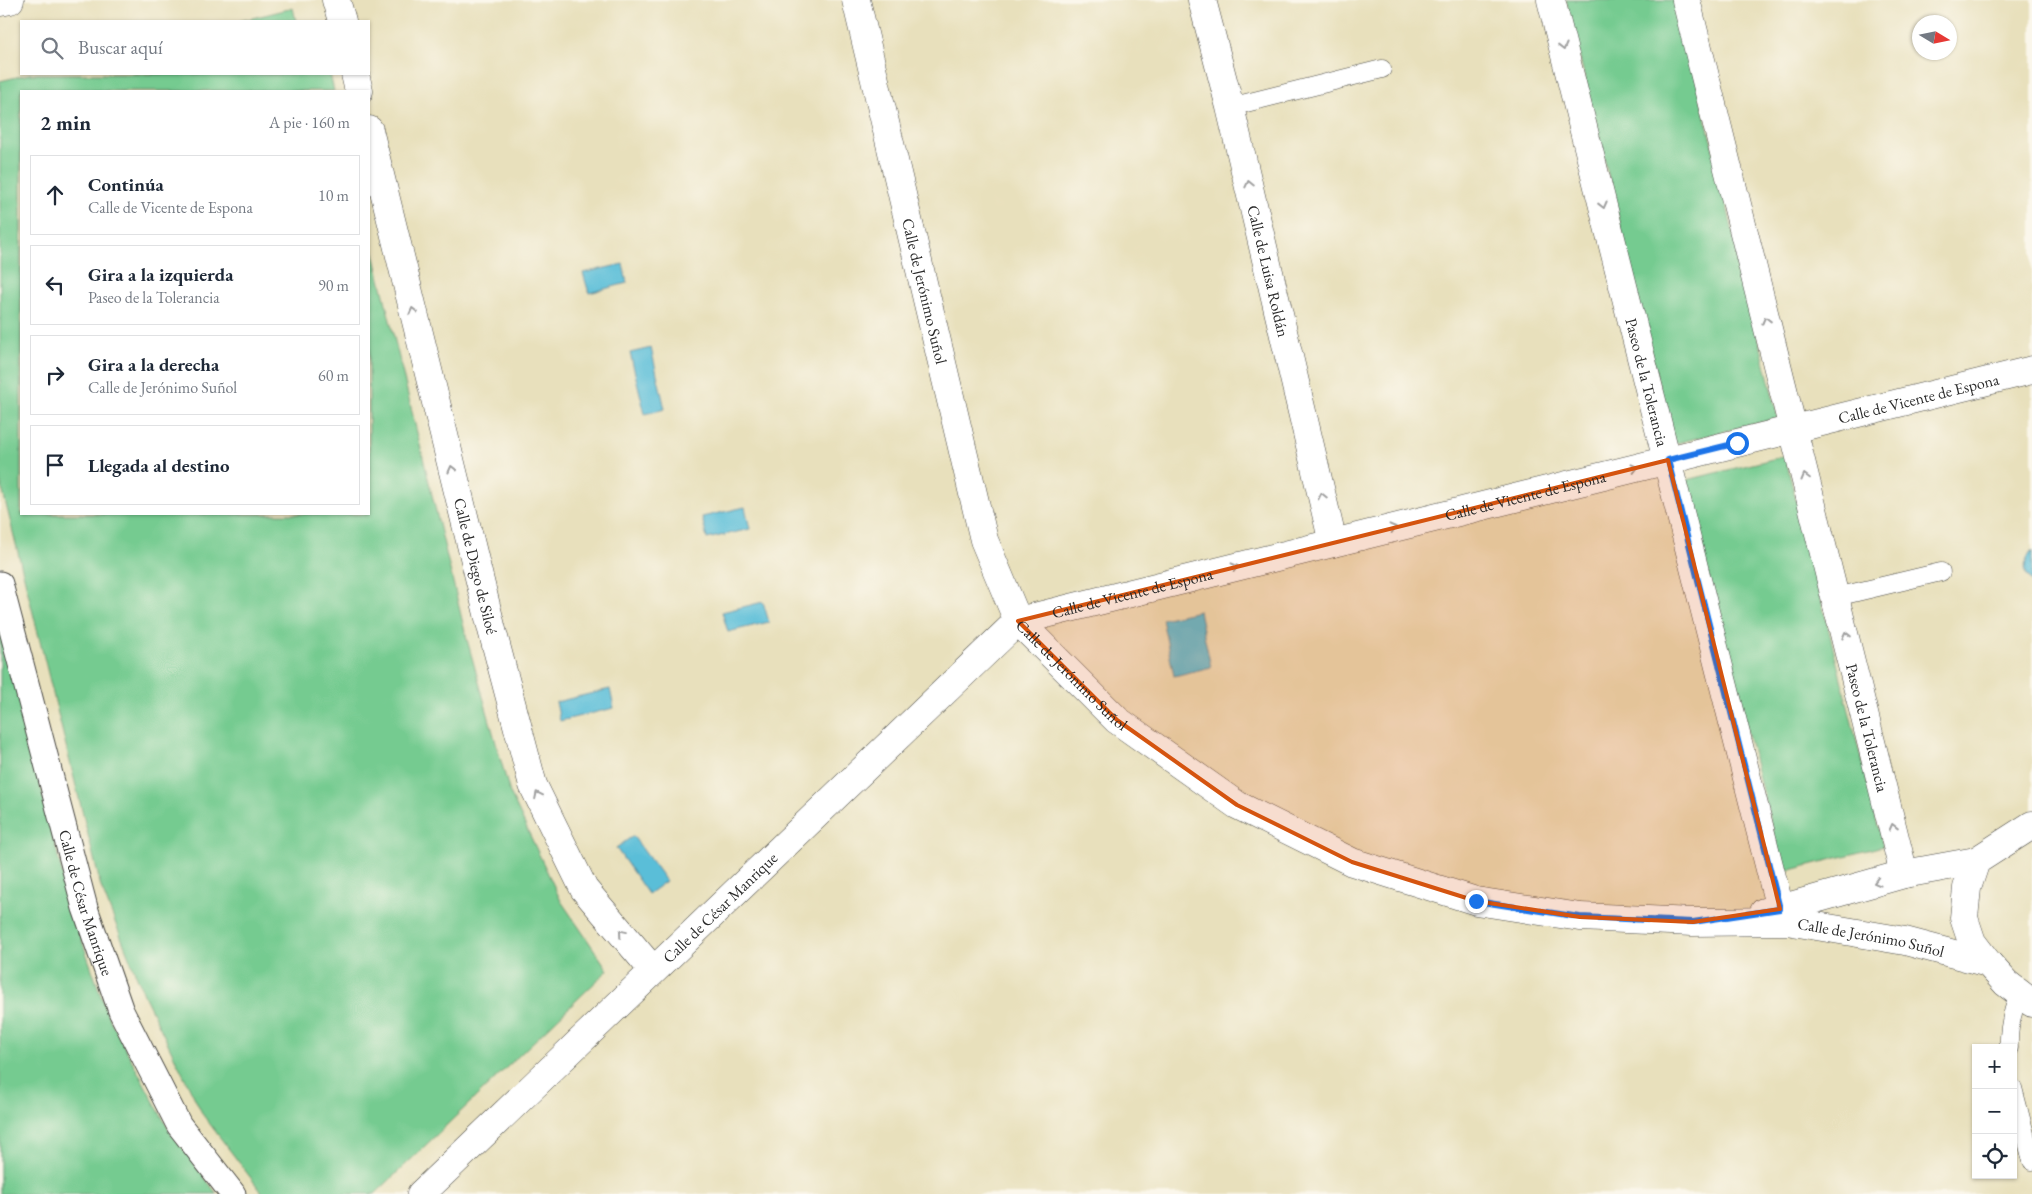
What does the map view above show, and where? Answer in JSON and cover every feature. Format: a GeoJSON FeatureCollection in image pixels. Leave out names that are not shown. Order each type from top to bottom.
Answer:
{"type":"FeatureCollection","features":[{"type":"Feature","properties":{"kind":"street"},"geometry":{"type":"LineString","coordinates":[[0,2],[10,0]]}},
{"type":"Feature","properties":{"kind":"street"},"geometry":{"type":"LineString","coordinates":[[336,0],[342,20]]}},
{"type":"Feature","properties":{"kind":"street","name":"Calle de Jerónimo Suñol"},"geometry":{"type":"LineString","coordinates":[[856,0],[984,540],[1018,621],[1117,720],[1237,805],[1352,862],[1476,901],[1580,917],[1693,922],[1787,921],[1905,941],[1988,963]]}},
{"type":"Feature","properties":{"kind":"street","name":"Calle de Luisa Roldán"},"geometry":{"type":"LineString","coordinates":[[1202,0],[1230,107],[1333,543]]}},
{"type":"Feature","properties":{"kind":"street","name":"Paseo de la Tolerancia"},"geometry":{"type":"LineString","coordinates":[[1551,0],[1780,909]]}},
{"type":"Feature","properties":{"kind":"street","name":"Paseo de la Tolerancia"},"geometry":{"type":"LineString","coordinates":[[1686,0],[1904,874]]}},
{"type":"Feature","properties":{"kind":"street"},"geometry":{"type":"LineString","coordinates":[[355,75],[359,90]]}},
{"type":"Feature","properties":{"kind":"street","name":"Calle de Diego de Siloé"},"geometry":{"type":"LineString","coordinates":[[370,134],[532,785],[584,889],[653,970]]}},
{"type":"Feature","properties":{"kind":"street","name":"Calle de Vicente de Espona"},"geometry":{"type":"LineString","coordinates":[[1018,621],[2032,370]]}},
{"type":"Feature","properties":{"kind":"street","name":"Calle de César Manrique"},"geometry":{"type":"LineString","coordinates":[[0,584],[85,908],[121,1011],[179,1125],[233,1194]]}},
{"type":"Feature","properties":{"kind":"street","name":"Calle de César Manrique"},"geometry":{"type":"LineString","coordinates":[[420,1194],[1018,621]]}},
{"type":"Feature","properties":{"kind":"street"},"geometry":{"type":"LineString","coordinates":[[2026,999],[1988,963],[1972,942],[1964,918],[1967,888],[1976,860],[2000,843],[2032,825]]}},
{"type":"Feature","properties":{"kind":"street"},"geometry":{"type":"LineString","coordinates":[[2000,843],[2032,847]]}},
{"type":"Feature","properties":{"kind":"street","name":"Calle de Jerónimo Suñol"},"geometry":{"type":"LineString","coordinates":[[1693,922],[1780,909],[1904,874],[1976,860]]}},
{"type":"Feature","properties":{"kind":"lane"},"geometry":{"type":"LineString","coordinates":[[1230,107],[1382,69]]}},
{"type":"Feature","properties":{"kind":"lane"},"geometry":{"type":"LineString","coordinates":[[1836,597],[1941,572]]}},
{"type":"Feature","properties":{"kind":"lane"},"geometry":{"type":"LineString","coordinates":[[2009,1044],[2008,1033],[2012,1012],[2026,999]]}},
{"type":"Feature","properties":{"kind":"lane"},"geometry":{"type":"LineString","coordinates":[[2013,1089],[2032,1162]]}},
{"type":"Feature","properties":{"kind":"highlighted area"},"geometry":{"type":"Polygon","coordinates":[[[1668,460],[1780,909],[1693,922],[1580,917],[1476,901],[1352,862],[1237,805],[1117,720],[1018,621],[1668,460]]]}},
{"type":"Feature","properties":{"kind":"green space"},"geometry":{"type":"Polygon","coordinates":[[[1566,0],[1677,0],[1778,418],[1673,444],[1566,0]]]}},
{"type":"Feature","properties":{"kind":"green space"},"geometry":{"type":"Polygon","coordinates":[[[293,8],[296,20],[244,20],[293,8]]]}},
{"type":"Feature","properties":{"kind":"green space"},"geometry":{"type":"Polygon","coordinates":[[[25,75],[330,75],[334,90],[20,90],[20,515],[370,515],[370,237],[466,636],[510,793],[561,901],[608,970],[375,1194],[263,1194],[203,1115],[145,997],[101,887],[0,480],[0,81],[25,75]]]}},
{"type":"Feature","properties":{"kind":"green space"},"geometry":{"type":"Polygon","coordinates":[[[1785,456],[1883,846],[1783,872],[1683,481],[1785,456]]]}},
{"type":"Feature","properties":{"kind":"green space"},"geometry":{"type":"Polygon","coordinates":[[[0,622],[71,909],[108,1016],[169,1130],[217,1194],[0,1194],[0,622]]]}},
{"type":"Feature","properties":{"kind":"water"},"geometry":{"type":"Polygon","coordinates":[[[623,264],[627,283],[589,293],[583,273],[623,264]]]}},
{"type":"Feature","properties":{"kind":"water"},"geometry":{"type":"Polygon","coordinates":[[[651,348],[665,409],[645,414],[630,353],[651,348]]]}},
{"type":"Feature","properties":{"kind":"water"},"geometry":{"type":"Polygon","coordinates":[[[745,507],[750,529],[707,539],[702,517],[745,507]]]}},
{"type":"Feature","properties":{"kind":"water"},"geometry":{"type":"Polygon","coordinates":[[[2032,551],[2032,582],[2025,567],[2032,551]]]}},
{"type":"Feature","properties":{"kind":"water"},"geometry":{"type":"Polygon","coordinates":[[[763,602],[769,622],[728,632],[722,612],[763,602]]]}},
{"type":"Feature","properties":{"kind":"water"},"geometry":{"type":"Polygon","coordinates":[[[1199,611],[1211,667],[1174,676],[1162,619],[1199,611]]]}},
{"type":"Feature","properties":{"kind":"water"},"geometry":{"type":"Polygon","coordinates":[[[610,689],[614,708],[560,721],[556,702],[610,689]]]}},
{"type":"Feature","properties":{"kind":"water"},"geometry":{"type":"Polygon","coordinates":[[[633,836],[666,881],[648,894],[616,848],[633,836]]]}},
{"type":"Feature","properties":{"kind":"route"},"geometry":{"type":"LineString","coordinates":[[1476,901],[1580,917],[1693,922],[1780,909],[1668,460],[1737,443]]}}]}
